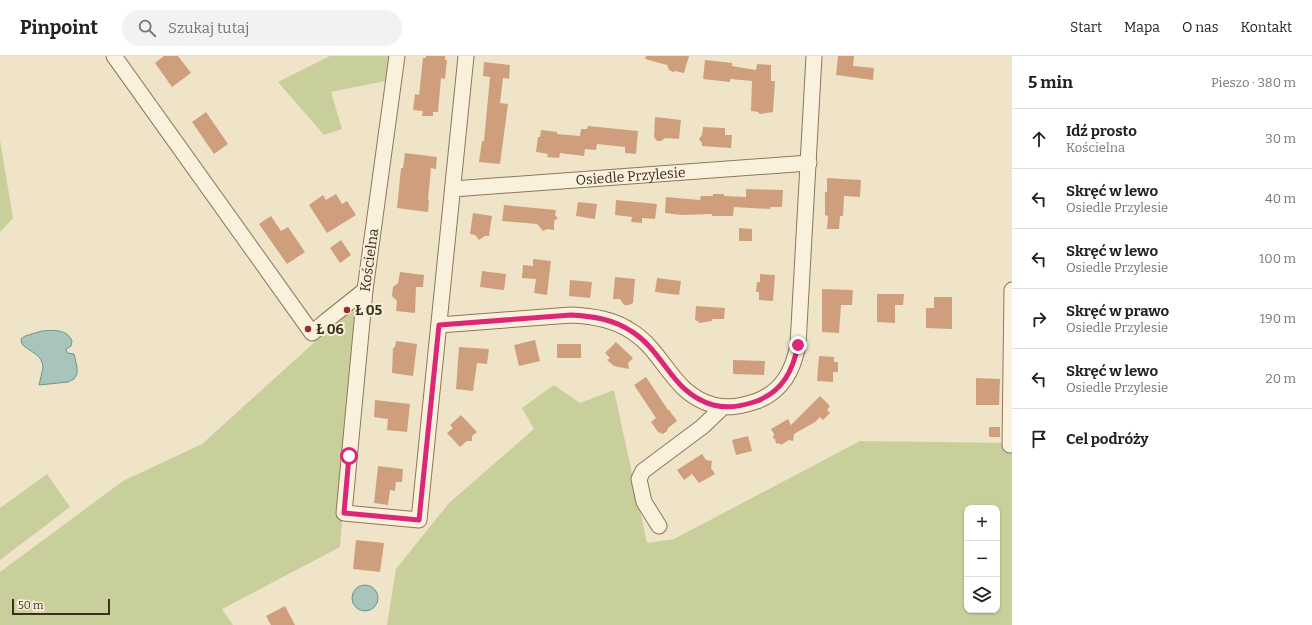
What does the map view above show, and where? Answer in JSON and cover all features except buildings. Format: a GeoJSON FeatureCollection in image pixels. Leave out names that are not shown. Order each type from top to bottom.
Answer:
{"type":"FeatureCollection","features":[{"type":"Feature","properties":{"kind":"street"},"geometry":{"type":"LineString","coordinates":[[114,56],[312,333],[365,290]]}},
{"type":"Feature","properties":{"kind":"street","name":"Kościelna"},"geometry":{"type":"LineString","coordinates":[[397,56],[365,290],[344,513],[419,520],[439,325]]}},
{"type":"Feature","properties":{"kind":"street"},"geometry":{"type":"LineString","coordinates":[[466,56],[439,325],[571,315],[592,316],[611,321],[631,331],[643,340],[656,354],[677,382],[690,395],[703,402],[723,407],[743,406],[763,398],[779,388],[790,373],[795,359],[798,345],[814,56]]}},
{"type":"Feature","properties":{"kind":"street","name":"Osiedle Przylesie"},"geometry":{"type":"LineString","coordinates":[[453,189],[809,163]]}},
{"type":"Feature","properties":{"kind":"street"},"geometry":{"type":"LineString","coordinates":[[1010,445],[1012,290]]}},
{"type":"Feature","properties":{"kind":"street"},"geometry":{"type":"LineString","coordinates":[[660,526],[644,502],[639,479],[642,471],[702,427],[723,407]]}},
{"type":"Feature","properties":{"kind":"green space"},"geometry":{"type":"Polygon","coordinates":[[[330,56],[392,56],[390,80],[331,92],[342,129],[324,135],[278,82],[330,56]]]}},
{"type":"Feature","properties":{"kind":"green space"},"geometry":{"type":"Polygon","coordinates":[[[0,140],[13,218],[0,232],[0,140]]]}},
{"type":"Feature","properties":{"kind":"green space"},"geometry":{"type":"Polygon","coordinates":[[[359,302],[340,547],[222,609],[233,625],[0,625],[0,572],[123,481],[202,444],[359,302]]]}},
{"type":"Feature","properties":{"kind":"green space"},"geometry":{"type":"Polygon","coordinates":[[[554,385],[580,403],[614,390],[647,543],[674,539],[860,441],[1012,443],[1012,625],[387,625],[396,569],[449,503],[534,429],[522,408],[554,385]]]}},
{"type":"Feature","properties":{"kind":"green space"},"geometry":{"type":"Polygon","coordinates":[[[47,474],[70,507],[0,560],[0,508],[47,474]]]}},
{"type":"Feature","properties":{"kind":"water"},"geometry":{"type":"Polygon","coordinates":[[[42,331],[60,331],[70,337],[72,341],[71,346],[66,349],[67,353],[74,354],[77,374],[74,379],[68,382],[39,385],[43,368],[41,359],[22,344],[21,339],[25,336],[42,331]]]}},
{"type":"Feature","properties":{"kind":"water"},"geometry":{"type":"Polygon","coordinates":[[[365,585],[374,589],[378,598],[374,607],[365,611],[356,607],[352,598],[356,589],[365,585]]]}},
{"type":"Feature","properties":{"kind":"place","name":"Ł 05"},"geometry":{"type":"Point","coordinates":[347,310]}},
{"type":"Feature","properties":{"kind":"place","name":"Ł 06"},"geometry":{"type":"Point","coordinates":[308,329]}},
{"type":"Feature","properties":{"kind":"route"},"geometry":{"type":"LineString","coordinates":[[349,456],[344,513],[419,520],[439,325],[571,315],[592,316],[611,321],[631,331],[643,340],[656,354],[677,382],[690,395],[703,402],[723,407],[743,406],[763,398],[779,388],[790,373],[798,345]]}}]}
